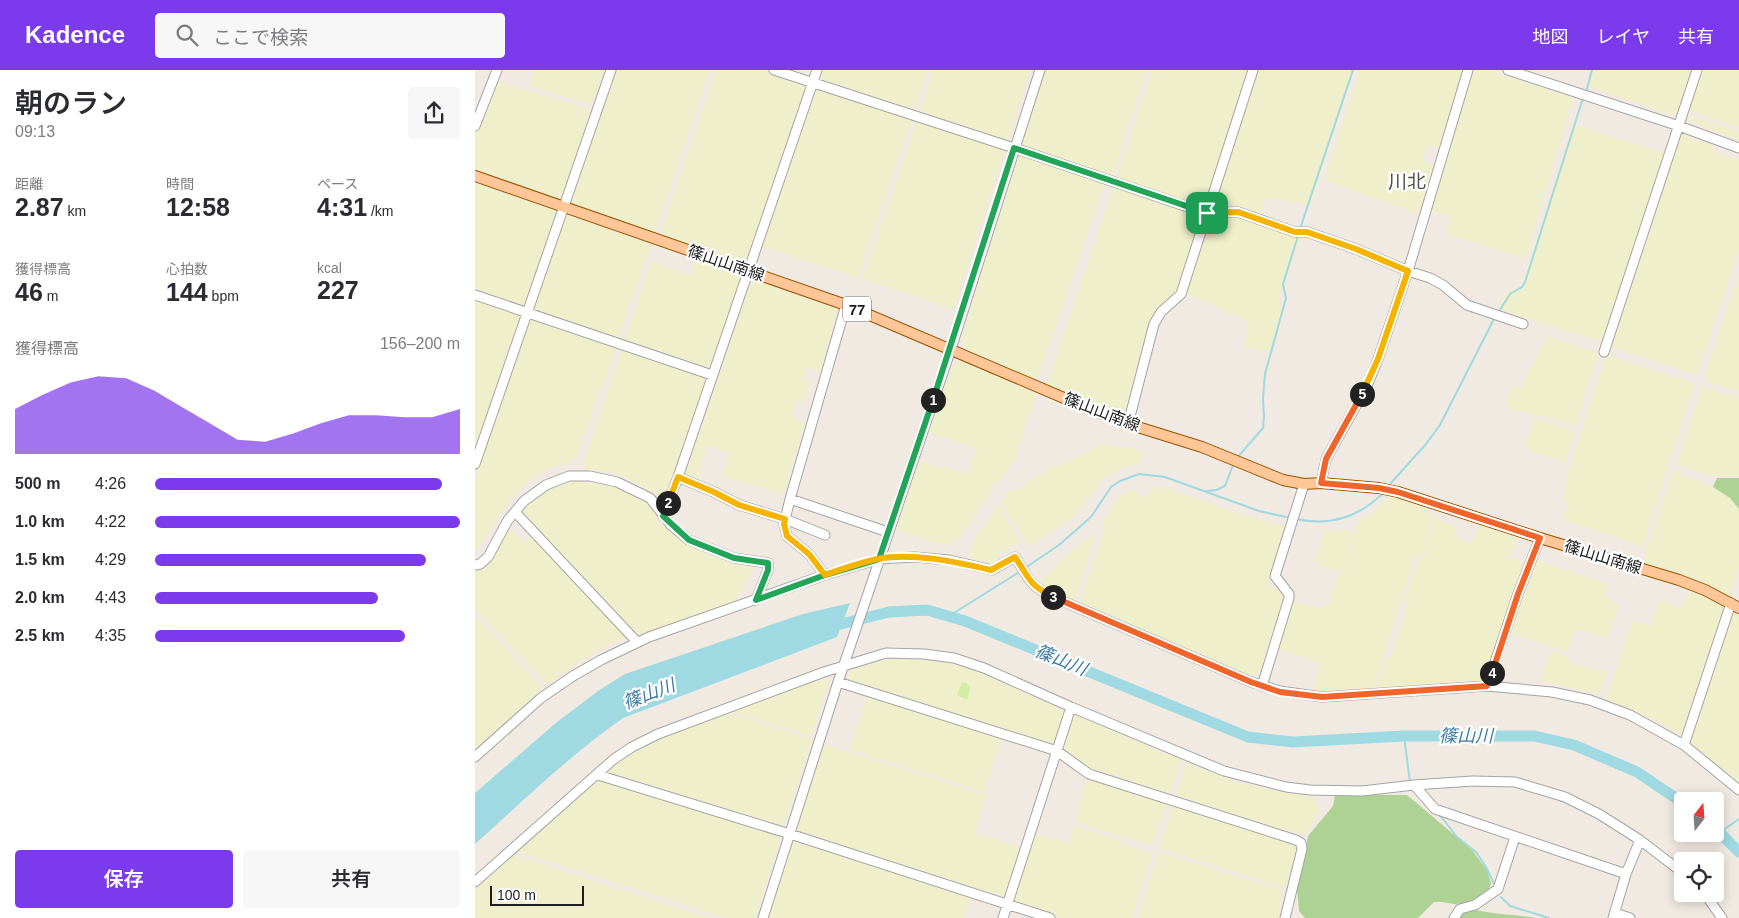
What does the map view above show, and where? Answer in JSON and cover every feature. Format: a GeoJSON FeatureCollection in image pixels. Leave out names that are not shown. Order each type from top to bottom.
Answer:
{"type":"FeatureCollection","features":[{"type":"Feature","properties":{"kind":"main road","name":"篠山山南線"},"geometry":{"type":"LineString","coordinates":[[475,176],[846,305],[1093,410],[1128,424],[1201,447],[1283,480],[1304,484],[1321,483],[1379,488],[1398,492],[1679,580],[1735,605]]}},
{"type":"Feature","properties":{"kind":"street"},"geometry":{"type":"LineString","coordinates":[[475,126],[479,104],[497,70]]}},
{"type":"Feature","properties":{"kind":"street"},"geometry":{"type":"LineString","coordinates":[[475,464],[611,70]]}},
{"type":"Feature","properties":{"kind":"street"},"geometry":{"type":"LineString","coordinates":[[774,70],[1207,213],[1238,212],[1295,232],[1307,232],[1430,278],[1443,285],[1467,305],[1523,324]]}},
{"type":"Feature","properties":{"kind":"street"},"geometry":{"type":"LineString","coordinates":[[663,516],[817,70]]}},
{"type":"Feature","properties":{"kind":"street"},"geometry":{"type":"LineString","coordinates":[[763,918],[838,682],[951,349],[1040,70]]}},
{"type":"Feature","properties":{"kind":"street"},"geometry":{"type":"LineString","coordinates":[[1128,424],[1156,318],[1181,294],[1253,70]]}},
{"type":"Feature","properties":{"kind":"street"},"geometry":{"type":"LineString","coordinates":[[1321,483],[1326,459],[1367,386],[1378,359],[1408,271],[1468,70]]}},
{"type":"Feature","properties":{"kind":"street"},"geometry":{"type":"LineString","coordinates":[[1508,70],[1679,126],[1739,148]]}},
{"type":"Feature","properties":{"kind":"street"},"geometry":{"type":"LineString","coordinates":[[1604,352],[1697,70]]}},
{"type":"Feature","properties":{"kind":"street"},"geometry":{"type":"LineString","coordinates":[[475,295],[712,375]]}},
{"type":"Feature","properties":{"kind":"street"},"geometry":{"type":"LineString","coordinates":[[825,575],[809,554],[787,536],[784,524],[789,499],[846,305]]}},
{"type":"Feature","properties":{"kind":"street"},"geometry":{"type":"LineString","coordinates":[[475,565],[481,564],[488,557],[508,520],[524,501],[546,485],[569,476],[590,476],[617,482],[650,498],[663,516],[689,540],[734,558],[768,563],[768,570],[756,600]]}},
{"type":"Feature","properties":{"kind":"street"},"geometry":{"type":"LineString","coordinates":[[678,477],[739,505],[785,519],[825,535]]}},
{"type":"Feature","properties":{"kind":"street"},"geometry":{"type":"LineString","coordinates":[[1261,686],[1289,598],[1289,594],[1275,576],[1304,484]]}},
{"type":"Feature","properties":{"kind":"street"},"geometry":{"type":"LineString","coordinates":[[789,499],[888,532]]}},
{"type":"Feature","properties":{"kind":"street"},"geometry":{"type":"LineString","coordinates":[[515,512],[637,642]]}},
{"type":"Feature","properties":{"kind":"street"},"geometry":{"type":"LineString","coordinates":[[1487,686],[1518,594],[1540,538]]}},
{"type":"Feature","properties":{"kind":"street"},"geometry":{"type":"LineString","coordinates":[[475,756],[541,698],[573,676],[637,642],[825,575],[878,562],[915,557],[991,570],[1015,557],[1029,580],[1038,590],[1261,686],[1280,692],[1322,697],[1487,686],[1552,692],[1590,700],[1630,715],[1684,745],[1739,790]]}},
{"type":"Feature","properties":{"kind":"street"},"geometry":{"type":"LineString","coordinates":[[1684,745],[1735,605]]}},
{"type":"Feature","properties":{"kind":"street"},"geometry":{"type":"LineString","coordinates":[[475,882],[620,755],[632,747],[658,734],[844,664],[886,653],[924,654],[954,658],[984,668],[1071,707],[1224,771],[1286,787],[1310,790],[1362,790],[1473,781],[1515,782],[1565,797],[1599,814],[1640,840],[1674,866]]}},
{"type":"Feature","properties":{"kind":"street"},"geometry":{"type":"LineString","coordinates":[[838,682],[1057,751],[1089,774],[1301,843],[1302,850],[1285,918]]}},
{"type":"Feature","properties":{"kind":"street"},"geometry":{"type":"LineString","coordinates":[[1003,918],[1071,707]]}},
{"type":"Feature","properties":{"kind":"street"},"geometry":{"type":"LineString","coordinates":[[598,775],[790,834],[1050,918]]}},
{"type":"Feature","properties":{"kind":"street"},"geometry":{"type":"LineString","coordinates":[[1414,785],[1435,809],[1626,874]]}},
{"type":"Feature","properties":{"kind":"street"},"geometry":{"type":"LineString","coordinates":[[1454,918],[1460,909],[1475,905],[1498,889],[1515,837]]}},
{"type":"Feature","properties":{"kind":"street"},"geometry":{"type":"LineString","coordinates":[[1630,918],[1614,916],[1626,874],[1640,840]]}},
{"type":"Feature","properties":{"kind":"street"},"geometry":{"type":"LineString","coordinates":[[1711,902],[1722,918]]}},
{"type":"Feature","properties":{"kind":"green space"},"geometry":{"type":"Polygon","coordinates":[[[535,70],[604,70],[593,103],[589,104],[529,86],[535,70]]]}},
{"type":"Feature","properties":{"kind":"green space"},"geometry":{"type":"Polygon","coordinates":[[[614,70],[710,70],[655,233],[568,204],[614,70]]]}},
{"type":"Feature","properties":{"kind":"green space"},"geometry":{"type":"Polygon","coordinates":[[[716,70],[761,70],[807,87],[748,261],[743,264],[660,235],[716,70]]]}},
{"type":"Feature","properties":{"kind":"green space"},"geometry":{"type":"Polygon","coordinates":[[[823,70],[928,70],[913,113],[819,82],[823,70]]]}},
{"type":"Feature","properties":{"kind":"green space"},"geometry":{"type":"Polygon","coordinates":[[[933,70],[1030,70],[1007,142],[919,114],[933,70]]]}},
{"type":"Feature","properties":{"kind":"green space"},"geometry":{"type":"Polygon","coordinates":[[[1046,70],[1147,70],[1112,178],[1020,146],[1046,70]]]}},
{"type":"Feature","properties":{"kind":"green space"},"geometry":{"type":"Polygon","coordinates":[[[1152,70],[1250,70],[1205,208],[1116,179],[1152,70]]]}},
{"type":"Feature","properties":{"kind":"green space"},"geometry":{"type":"Polygon","coordinates":[[[1258,70],[1354,70],[1311,205],[1264,198],[1259,215],[1235,207],[1223,200],[1218,194],[1258,70]]]}},
{"type":"Feature","properties":{"kind":"green space"},"geometry":{"type":"Polygon","coordinates":[[[1360,70],[1464,70],[1440,149],[1427,145],[1422,161],[1435,166],[1420,215],[1324,180],[1360,70]]]}},
{"type":"Feature","properties":{"kind":"green space"},"geometry":{"type":"Polygon","coordinates":[[[1473,70],[1487,70],[1573,98],[1525,259],[1446,234],[1451,217],[1431,211],[1473,70]]]}},
{"type":"Feature","properties":{"kind":"green space"},"geometry":{"type":"Polygon","coordinates":[[[1592,70],[1692,70],[1677,117],[1587,86],[1592,70]]]}},
{"type":"Feature","properties":{"kind":"green space"},"geometry":{"type":"Polygon","coordinates":[[[1700,70],[1739,70],[1739,128],[1687,110],[1700,70]]]}},
{"type":"Feature","properties":{"kind":"green space"},"geometry":{"type":"Polygon","coordinates":[[[497,81],[592,110],[561,201],[475,171],[475,135],[497,81]]]}},
{"type":"Feature","properties":{"kind":"green space"},"geometry":{"type":"Polygon","coordinates":[[[819,88],[912,119],[858,278],[762,247],[819,88]]]}},
{"type":"Feature","properties":{"kind":"green space"},"geometry":{"type":"Polygon","coordinates":[[[1688,115],[1739,132],[1739,141],[1686,120],[1688,115]]]}},
{"type":"Feature","properties":{"kind":"green space"},"geometry":{"type":"Polygon","coordinates":[[[917,119],[1005,149],[954,309],[862,279],[917,119]]]}},
{"type":"Feature","properties":{"kind":"green space"},"geometry":{"type":"Polygon","coordinates":[[[1573,124],[1667,154],[1602,342],[1499,310],[1502,298],[1509,292],[1521,287],[1573,124]]]}},
{"type":"Feature","properties":{"kind":"green space"},"geometry":{"type":"Polygon","coordinates":[[[1679,134],[1714,146],[1712,151],[1739,160],[1739,249],[1697,375],[1612,347],[1679,134]]]}},
{"type":"Feature","properties":{"kind":"green space"},"geometry":{"type":"Polygon","coordinates":[[[1019,154],[1105,181],[1037,380],[968,350],[963,343],[962,336],[1019,154]]]}},
{"type":"Feature","properties":{"kind":"green space"},"geometry":{"type":"Polygon","coordinates":[[[475,179],[557,207],[525,308],[475,292],[475,179]]]}},
{"type":"Feature","properties":{"kind":"green space"},"geometry":{"type":"Polygon","coordinates":[[[1114,186],[1203,214],[1177,292],[1152,317],[1127,416],[1122,416],[1047,384],[1114,186]]]}},
{"type":"Feature","properties":{"kind":"green space"},"geometry":{"type":"Polygon","coordinates":[[[566,212],[652,241],[618,339],[534,313],[532,309],[566,212]]]}},
{"type":"Feature","properties":{"kind":"green space"},"geometry":{"type":"Polygon","coordinates":[[[1235,216],[1300,238],[1279,298],[1283,314],[1271,352],[1243,347],[1248,324],[1243,319],[1185,293],[1209,218],[1235,216]]]}},
{"type":"Feature","properties":{"kind":"green space"},"geometry":{"type":"Polygon","coordinates":[[[696,258],[744,275],[711,372],[624,343],[651,261],[690,275],[696,258]]]}},
{"type":"Feature","properties":{"kind":"green space"},"geometry":{"type":"Polygon","coordinates":[[[1739,274],[1739,392],[1708,382],[1705,375],[1739,274]]]}},
{"type":"Feature","properties":{"kind":"green space"},"geometry":{"type":"Polygon","coordinates":[[[752,278],[838,308],[820,372],[807,367],[804,378],[810,381],[803,404],[796,401],[791,417],[805,423],[783,494],[722,476],[729,453],[707,446],[697,480],[685,476],[752,278]]]}},
{"type":"Feature","properties":{"kind":"green space"},"geometry":{"type":"Polygon","coordinates":[[[475,298],[521,313],[523,316],[475,458],[475,298]]]}},
{"type":"Feature","properties":{"kind":"green space"},"geometry":{"type":"Polygon","coordinates":[[[530,316],[617,346],[576,457],[568,462],[542,471],[520,489],[509,501],[475,552],[475,478],[530,316]]]}},
{"type":"Feature","properties":{"kind":"green space"},"geometry":{"type":"Polygon","coordinates":[[[1547,336],[1595,352],[1598,357],[1575,427],[1549,418],[1506,408],[1512,385],[1521,387],[1547,336]]]}},
{"type":"Feature","properties":{"kind":"green space"},"geometry":{"type":"Polygon","coordinates":[[[622,348],[709,378],[666,503],[663,503],[657,495],[613,472],[586,471],[583,464],[622,348]]]}},
{"type":"Feature","properties":{"kind":"green space"},"geometry":{"type":"Polygon","coordinates":[[[1606,355],[1694,383],[1643,547],[1562,519],[1568,504],[1563,501],[1567,486],[1564,485],[1606,355]]]}},
{"type":"Feature","properties":{"kind":"green space"},"geometry":{"type":"Polygon","coordinates":[[[963,360],[1037,392],[1016,455],[1000,482],[997,481],[959,538],[948,544],[938,544],[896,530],[919,460],[939,468],[942,466],[967,475],[976,448],[929,433],[952,367],[963,360]]]}},
{"type":"Feature","properties":{"kind":"green space"},"geometry":{"type":"Polygon","coordinates":[[[1702,386],[1739,398],[1739,475],[1717,477],[1676,465],[1702,386]]]}},
{"type":"Feature","properties":{"kind":"green space"},"geometry":{"type":"Polygon","coordinates":[[[1534,419],[1575,432],[1565,462],[1535,453],[1525,447],[1534,419]]]}},
{"type":"Feature","properties":{"kind":"green space"},"geometry":{"type":"Polygon","coordinates":[[[1106,443],[1122,449],[1127,446],[1142,451],[1140,463],[1120,469],[1104,478],[1071,519],[1028,546],[1001,503],[1008,492],[1013,491],[1047,470],[1106,443]]]}},
{"type":"Feature","properties":{"kind":"green space"},"geometry":{"type":"Polygon","coordinates":[[[1673,471],[1713,487],[1730,498],[1739,509],[1739,566],[1729,597],[1687,578],[1644,564],[1646,550],[1673,471]]]}},
{"type":"Feature","properties":{"kind":"green space"},"geometry":{"type":"Polygon","coordinates":[[[577,478],[578,482],[612,485],[649,503],[659,521],[671,532],[689,545],[709,555],[754,564],[736,602],[639,638],[522,514],[522,510],[551,485],[577,478]]]}},
{"type":"Feature","properties":{"kind":"green space"},"geometry":{"type":"Polygon","coordinates":[[[1717,478],[1739,478],[1739,509],[1730,498],[1713,487],[1717,478]]]}},
{"type":"Feature","properties":{"kind":"green space"},"geometry":{"type":"Polygon","coordinates":[[[1160,486],[1252,518],[1286,527],[1267,586],[1282,591],[1286,595],[1261,673],[1256,671],[1253,677],[1079,604],[1103,534],[1103,523],[1114,503],[1130,489],[1145,498],[1155,487],[1160,486]]]}},
{"type":"Feature","properties":{"kind":"green space"},"geometry":{"type":"Polygon","coordinates":[[[1390,495],[1418,502],[1433,516],[1424,555],[1415,556],[1373,690],[1324,693],[1312,691],[1320,663],[1277,649],[1292,600],[1317,608],[1329,605],[1338,575],[1342,576],[1358,521],[1370,516],[1390,495]]]}},
{"type":"Feature","properties":{"kind":"green space"},"geometry":{"type":"Polygon","coordinates":[[[999,505],[1021,545],[1015,544],[1001,553],[994,562],[989,563],[969,558],[977,532],[981,530],[999,505]]]}},
{"type":"Feature","properties":{"kind":"green space"},"geometry":{"type":"Polygon","coordinates":[[[1434,519],[1456,527],[1454,536],[1472,543],[1481,522],[1518,534],[1510,557],[1529,564],[1516,585],[1484,681],[1454,682],[1454,687],[1381,690],[1377,687],[1386,657],[1391,657],[1408,602],[1404,601],[1419,558],[1425,556],[1434,519]]]}},
{"type":"Feature","properties":{"kind":"green space"},"geometry":{"type":"Polygon","coordinates":[[[508,526],[524,543],[532,534],[627,634],[622,640],[605,646],[574,665],[547,685],[475,609],[475,570],[481,568],[508,526]]]}},
{"type":"Feature","properties":{"kind":"green space"},"geometry":{"type":"Polygon","coordinates":[[[1324,530],[1354,533],[1342,571],[1331,570],[1314,562],[1324,530]]]}},
{"type":"Feature","properties":{"kind":"green space"},"geometry":{"type":"Polygon","coordinates":[[[1093,534],[1096,534],[1074,601],[1039,585],[1055,566],[1093,534]]]}},
{"type":"Feature","properties":{"kind":"green space"},"geometry":{"type":"Polygon","coordinates":[[[1537,560],[1607,584],[1604,597],[1619,604],[1607,639],[1576,628],[1567,652],[1511,634],[1522,598],[1537,560]]]}},
{"type":"Feature","properties":{"kind":"green space"},"geometry":{"type":"Polygon","coordinates":[[[1691,591],[1726,607],[1684,738],[1649,717],[1605,701],[1632,621],[1650,626],[1660,600],[1681,608],[1691,591]]]}},
{"type":"Feature","properties":{"kind":"green space"},"geometry":{"type":"Polygon","coordinates":[[[1735,614],[1739,617],[1739,783],[1688,745],[1731,615],[1735,614]]]}},
{"type":"Feature","properties":{"kind":"green space"},"geometry":{"type":"Polygon","coordinates":[[[475,616],[543,688],[475,749],[475,616]]]}},
{"type":"Feature","properties":{"kind":"green space"},"geometry":{"type":"Polygon","coordinates":[[[1551,650],[1564,655],[1572,663],[1607,672],[1600,694],[1540,681],[1551,650]]]}},
{"type":"Feature","properties":{"kind":"green space"},"geometry":{"type":"Polygon","coordinates":[[[898,659],[931,661],[967,668],[1066,711],[1054,748],[867,688],[848,680],[851,670],[875,662],[898,659]]]}},
{"type":"Feature","properties":{"kind":"green space"},"geometry":{"type":"Polygon","coordinates":[[[830,679],[811,736],[734,713],[736,709],[800,685],[830,679]]]}},
{"type":"Feature","properties":{"kind":"green space"},"geometry":{"type":"Polygon","coordinates":[[[962,682],[967,683],[970,688],[967,700],[957,695],[962,682]]]}},
{"type":"Feature","properties":{"kind":"green space"},"geometry":{"type":"Polygon","coordinates":[[[867,695],[1002,737],[984,792],[850,750],[867,695]]]}},
{"type":"Feature","properties":{"kind":"green space"},"geometry":{"type":"Polygon","coordinates":[[[728,713],[812,739],[782,830],[605,773],[638,747],[670,733],[728,713]]]}},
{"type":"Feature","properties":{"kind":"green space"},"geometry":{"type":"Polygon","coordinates":[[[1073,714],[1181,760],[1170,796],[1089,770],[1062,750],[1073,714]]]}},
{"type":"Feature","properties":{"kind":"green space"},"geometry":{"type":"Polygon","coordinates":[[[823,744],[986,795],[975,833],[1023,848],[1005,901],[794,834],[823,744]]]}},
{"type":"Feature","properties":{"kind":"green space"},"geometry":{"type":"Polygon","coordinates":[[[1186,763],[1239,783],[1314,797],[1320,814],[1303,835],[1176,798],[1186,763]]]}},
{"type":"Feature","properties":{"kind":"green space"},"geometry":{"type":"Polygon","coordinates":[[[1087,777],[1167,802],[1153,846],[1075,822],[1087,777]]]}},
{"type":"Feature","properties":{"kind":"green space"},"geometry":{"type":"Polygon","coordinates":[[[601,778],[781,836],[755,918],[726,918],[515,851],[601,778]]]}},
{"type":"Feature","properties":{"kind":"green space"},"geometry":{"type":"Polygon","coordinates":[[[1335,795],[1407,795],[1472,850],[1487,870],[1491,884],[1486,895],[1460,905],[1434,902],[1418,918],[1305,918],[1299,911],[1296,880],[1308,836],[1333,806],[1335,795]]]}},
{"type":"Feature","properties":{"kind":"green space"},"geometry":{"type":"Polygon","coordinates":[[[1174,802],[1298,843],[1299,848],[1285,888],[1159,848],[1174,802]]]}},
{"type":"Feature","properties":{"kind":"green space"},"geometry":{"type":"Polygon","coordinates":[[[1074,826],[1125,842],[1124,845],[1152,854],[1132,918],[1059,918],[1012,903],[1035,833],[1068,843],[1074,826]]]}},
{"type":"Feature","properties":{"kind":"green space"},"geometry":{"type":"Polygon","coordinates":[[[792,841],[971,897],[964,918],[768,918],[792,841]]]}},
{"type":"Feature","properties":{"kind":"green space"},"geometry":{"type":"Polygon","coordinates":[[[1159,852],[1281,890],[1280,918],[1137,918],[1159,852]]]}},
{"type":"Feature","properties":{"kind":"green space"},"geometry":{"type":"Polygon","coordinates":[[[511,854],[710,918],[475,918],[475,887],[511,854]]]}},
{"type":"Feature","properties":{"kind":"green space"},"geometry":{"type":"Polygon","coordinates":[[[1473,909],[1536,918],[1459,918],[1465,911],[1473,909]]]}},
{"type":"Feature","properties":{"kind":"water"},"geometry":{"type":"Polygon","coordinates":[[[850,603],[837,637],[623,718],[566,763],[475,844],[475,793],[557,722],[598,691],[625,674],[803,614],[850,603]]]}},
{"type":"Feature","properties":{"kind":"waterway"},"geometry":{"type":"LineString","coordinates":[[1300,229],[1353,70]]}},
{"type":"Feature","properties":{"kind":"waterway"},"geometry":{"type":"LineString","coordinates":[[1586,92],[1592,70]]}},
{"type":"Feature","properties":{"kind":"waterway"},"geometry":{"type":"LineString","coordinates":[[1498,313],[1510,294],[1522,287],[1525,282],[1583,98]]}},
{"type":"Feature","properties":{"kind":"waterway"},"geometry":{"type":"LineString","coordinates":[[1237,458],[1263,428],[1265,374],[1286,298],[1283,284],[1298,236]]}},
{"type":"Feature","properties":{"kind":"waterway"},"geometry":{"type":"LineString","coordinates":[[1391,483],[1426,444],[1440,425],[1495,317]]}},
{"type":"Feature","properties":{"kind":"waterway"},"geometry":{"type":"LineString","coordinates":[[1206,491],[1216,490],[1225,486],[1233,465]]}},
{"type":"Feature","properties":{"kind":"waterway"},"geometry":{"type":"LineString","coordinates":[[1025,568],[1059,545],[1091,517],[1111,487],[1120,481],[1139,474],[1165,477],[1259,511],[1291,518]]}},
{"type":"Feature","properties":{"kind":"waterway"},"geometry":{"type":"LineString","coordinates":[[1296,519],[1331,521],[1352,515],[1381,495]]}},
{"type":"Feature","properties":{"kind":"waterway"},"geometry":{"type":"LineString","coordinates":[[949,616],[1021,571]]}},
{"type":"Feature","properties":{"kind":"waterway","name":"篠山川"},"geometry":{"type":"LineString","coordinates":[[829,627],[889,612],[927,610],[965,621],[1248,737],[1293,742],[1404,736],[1534,736],[1574,745],[1637,772],[1674,797]]}},
{"type":"Feature","properties":{"kind":"waterway"},"geometry":{"type":"LineString","coordinates":[[1404,736],[1410,782]]}},
{"type":"Feature","properties":{"kind":"waterway"},"geometry":{"type":"LineString","coordinates":[[1412,789],[1420,798]]}},
{"type":"Feature","properties":{"kind":"waterway"},"geometry":{"type":"LineString","coordinates":[[1437,813],[1457,837],[1476,852],[1494,884]]}},
{"type":"Feature","properties":{"kind":"waterway"},"geometry":{"type":"LineString","coordinates":[[1724,829],[1739,819]]}},
{"type":"Feature","properties":{"kind":"waterway","name":"篠山川"},"geometry":{"type":"LineString","coordinates":[[1724,837],[1739,852]]}},
{"type":"Feature","properties":{"kind":"waterway"},"geometry":{"type":"LineString","coordinates":[[1501,897],[1510,906],[1549,918]]}},
{"type":"Feature","properties":{"kind":"district","name":"川北"},"geometry":{"type":"Point","coordinates":[1407,181]}},
{"type":"Feature","properties":{"kind":"route"},"geometry":{"type":"LineString","coordinates":[[1207,213],[1014,148],[951,349],[879,559],[825,575],[756,600],[768,570],[768,563],[734,558],[689,540],[663,516],[678,477],[739,505],[785,519],[784,524],[787,536],[809,554],[825,575],[862,563],[879,559],[915,557],[949,560],[991,570],[1015,557],[1038,590],[1251,682],[1280,692],[1322,697],[1487,686],[1518,594],[1540,538],[1398,492],[1379,488],[1321,483],[1326,459],[1367,386],[1408,271],[1356,249],[1307,232],[1295,232],[1238,212],[1207,213]]}}]}
